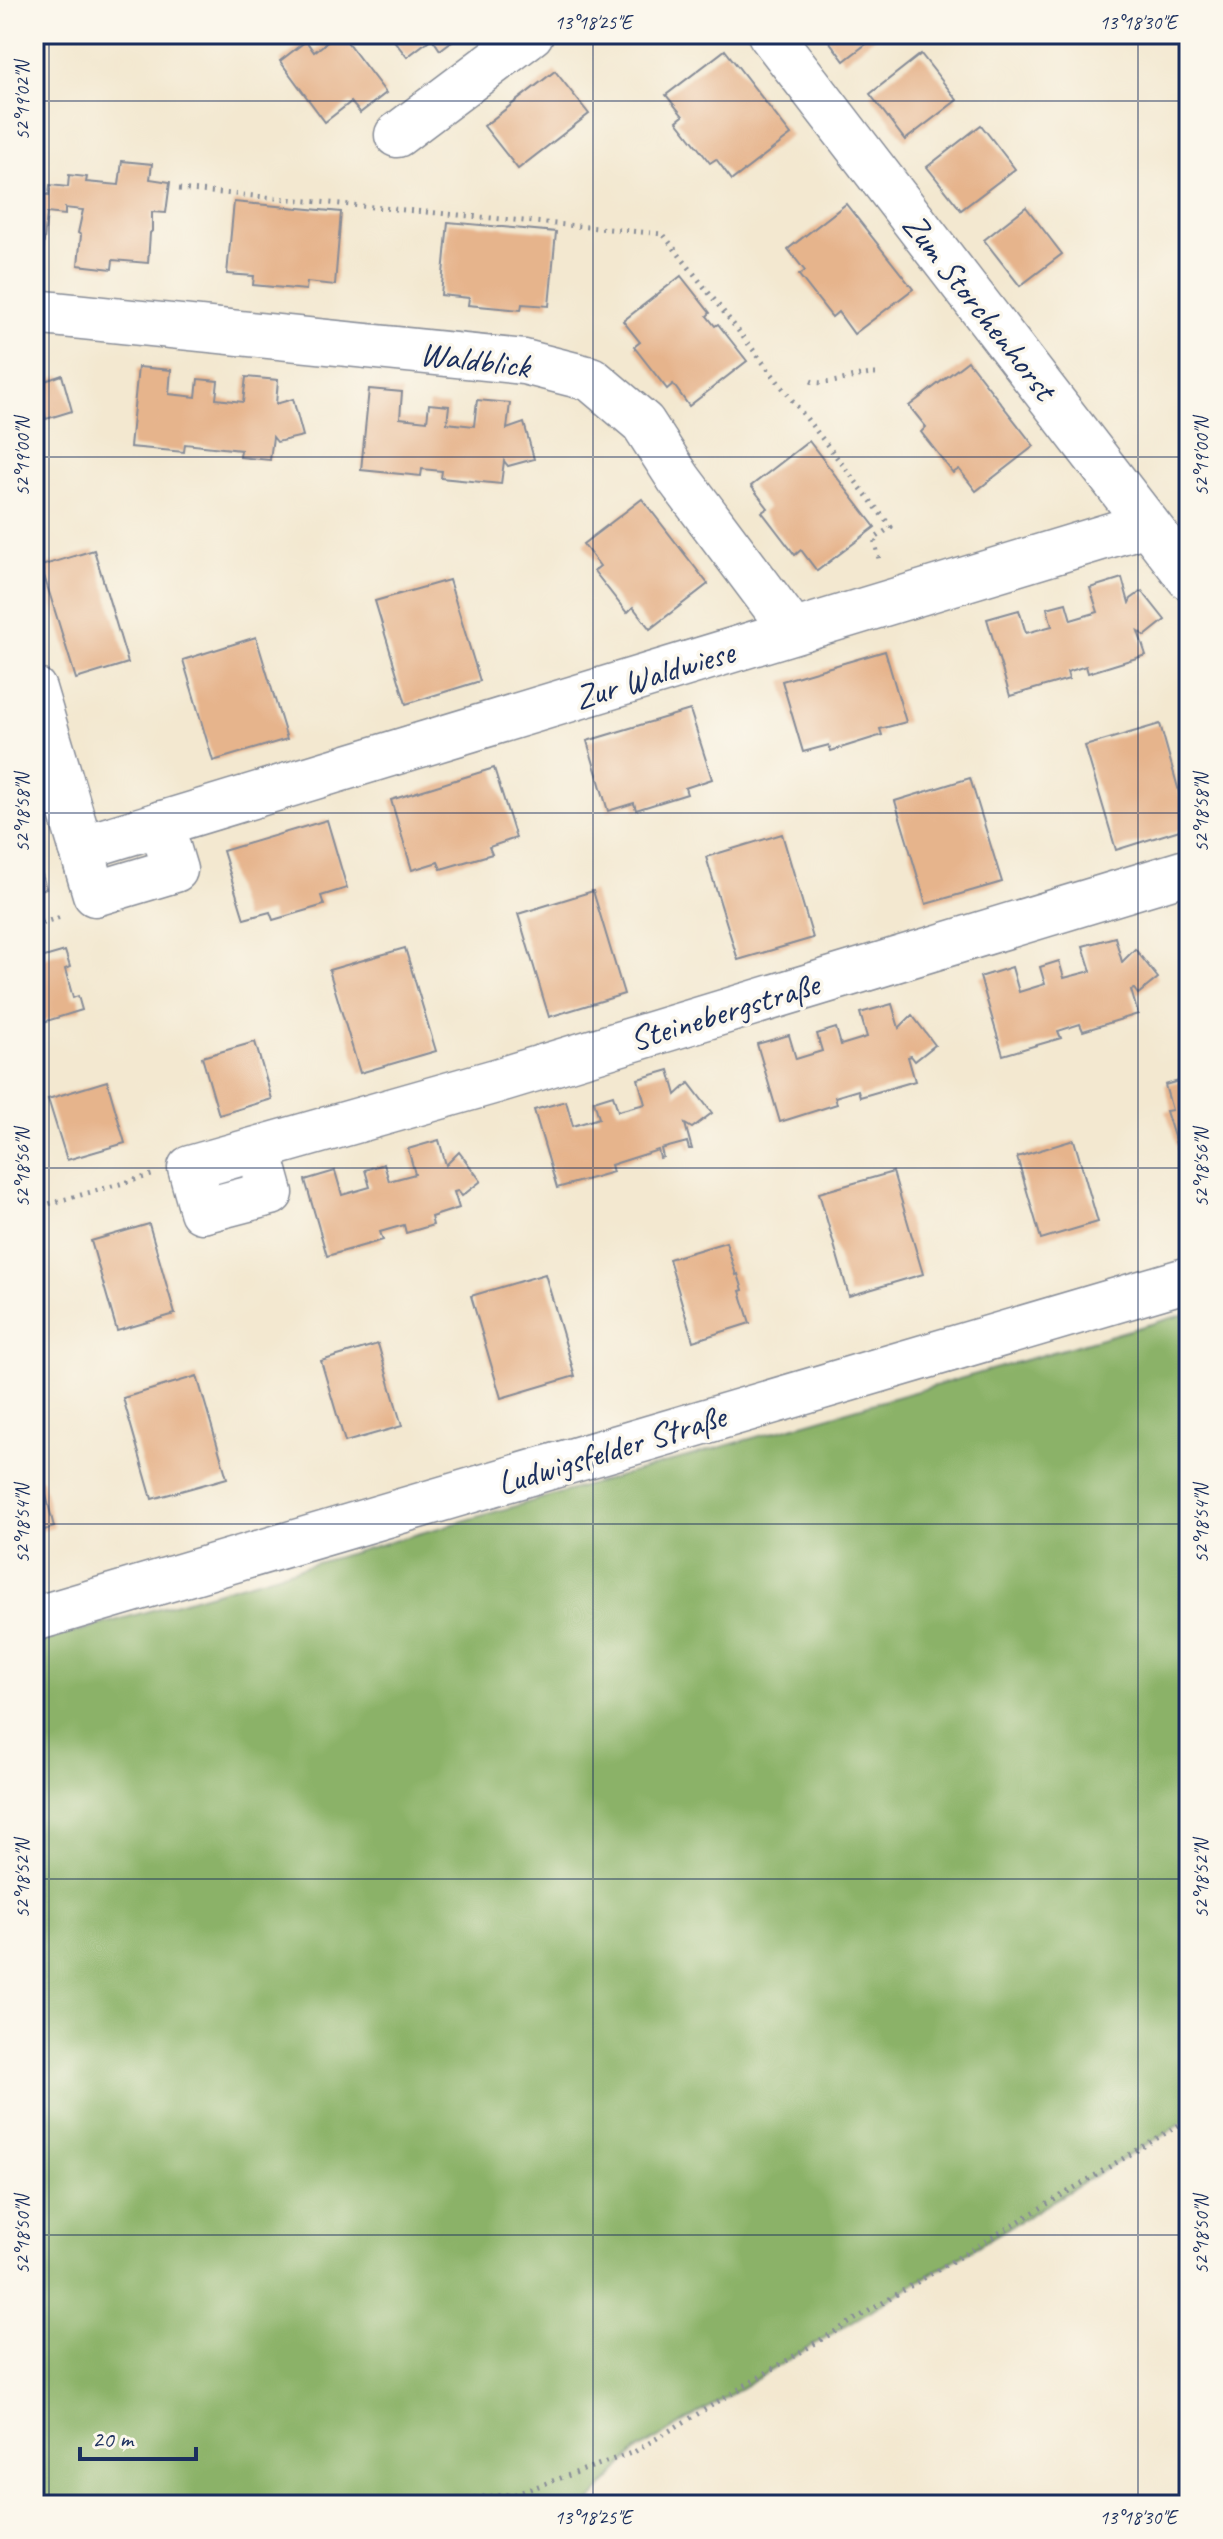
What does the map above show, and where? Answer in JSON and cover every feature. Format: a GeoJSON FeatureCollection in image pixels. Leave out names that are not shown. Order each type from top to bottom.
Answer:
{"type":"FeatureCollection","features":[{"type":"Feature","properties":{"kind":"street"},"geometry":{"type":"LineString","coordinates":[[397,135],[531,34]]}},
{"type":"Feature","properties":{"kind":"street","name":"Zum Storchenhorst"},"geometry":{"type":"LineString","coordinates":[[770,34],[1189,578]]}},
{"type":"Feature","properties":{"kind":"street","name":"Waldblick"},"geometry":{"type":"LineString","coordinates":[[34,312],[524,362],[591,379],[643,423],[679,479],[793,631]]}},
{"type":"Feature","properties":{"kind":"street","name":"Zur Waldwiese"},"geometry":{"type":"LineString","coordinates":[[34,689],[81,848],[1147,524]]}},
{"type":"Feature","properties":{"kind":"street","name":"Steinebergstraße"},"geometry":{"type":"LineString","coordinates":[[190,1168],[202,1211],[271,1193],[259,1150],[1189,871]]}},
{"type":"Feature","properties":{"kind":"street","name":"Ludwigsfelder Straße"},"geometry":{"type":"LineString","coordinates":[[34,1619],[1189,1279]]}},
{"type":"Feature","properties":{"kind":"path"},"geometry":{"type":"LineString","coordinates":[[179,189],[663,234],[891,527],[874,539],[890,602]]}},
{"type":"Feature","properties":{"kind":"path"},"geometry":{"type":"LineString","coordinates":[[811,381],[820,384],[862,373],[877,374]]}},
{"type":"Feature","properties":{"kind":"path"},"geometry":{"type":"LineString","coordinates":[[34,1208],[156,1174],[190,1168]]}},
{"type":"Feature","properties":{"kind":"path"},"geometry":{"type":"LineString","coordinates":[[395,2505],[516,2494],[634,2452],[1189,2119]]}},
{"type":"Feature","properties":{"kind":"path"},"geometry":{"type":"LineString","coordinates":[[515,2505],[516,2494]]}},
{"type":"Feature","properties":{"kind":"green space"},"geometry":{"type":"Polygon","coordinates":[[[1189,1313],[1189,2119],[635,2452],[589,2503],[34,2505],[34,1644],[1189,1313]]]}},
{"type":"Feature","properties":{"kind":"building"},"geometry":{"type":"Polygon","coordinates":[[[338,34],[386,93],[360,113],[351,102],[325,122],[280,61],[306,41],[314,52],[338,34]]]}},
{"type":"Feature","properties":{"kind":"building"},"geometry":{"type":"Polygon","coordinates":[[[389,34],[461,34],[440,50],[432,38],[407,57],[389,34]]]}},
{"type":"Feature","properties":{"kind":"building"},"geometry":{"type":"Polygon","coordinates":[[[824,34],[879,34],[844,61],[824,34]]]}},
{"type":"Feature","properties":{"kind":"building"},"geometry":{"type":"Polygon","coordinates":[[[725,50],[791,135],[732,180],[716,159],[710,163],[677,121],[683,116],[666,95],[725,50]]]}},
{"type":"Feature","properties":{"kind":"building"},"geometry":{"type":"Polygon","coordinates":[[[921,54],[957,100],[905,140],[870,94],[921,54]]]}},
{"type":"Feature","properties":{"kind":"building"},"geometry":{"type":"Polygon","coordinates":[[[555,71],[589,114],[518,169],[484,126],[555,71]]]}},
{"type":"Feature","properties":{"kind":"building"},"geometry":{"type":"Polygon","coordinates":[[[981,125],[1015,169],[961,210],[927,167],[981,125]]]}},
{"type":"Feature","properties":{"kind":"building"},"geometry":{"type":"Polygon","coordinates":[[[122,161],[152,164],[150,179],[170,182],[166,213],[152,212],[148,263],[113,260],[112,269],[78,265],[81,235],[78,233],[83,210],[65,208],[65,215],[47,213],[41,268],[34,267],[34,193],[49,195],[50,185],[68,187],[69,175],[87,177],[86,182],[119,185],[122,161]]]}},
{"type":"Feature","properties":{"kind":"building"},"geometry":{"type":"Polygon","coordinates":[[[234,202],[341,212],[335,285],[307,282],[306,290],[253,285],[254,276],[227,274],[234,202]]]}},
{"type":"Feature","properties":{"kind":"building"},"geometry":{"type":"Polygon","coordinates":[[[846,204],[913,289],[854,334],[838,312],[832,317],[799,275],[805,271],[788,249],[846,204]]]}},
{"type":"Feature","properties":{"kind":"building"},"geometry":{"type":"Polygon","coordinates":[[[1026,207],[1062,254],[1020,286],[984,240],[1026,207]]]}},
{"type":"Feature","properties":{"kind":"building"},"geometry":{"type":"Polygon","coordinates":[[[448,222],[556,232],[549,306],[522,304],[521,310],[468,305],[469,298],[441,295],[448,222]]]}},
{"type":"Feature","properties":{"kind":"building"},"geometry":{"type":"Polygon","coordinates":[[[681,276],[710,313],[707,316],[715,326],[718,324],[747,361],[689,406],[673,384],[667,389],[634,347],[640,342],[623,321],[681,276]]]}},
{"type":"Feature","properties":{"kind":"building"},"geometry":{"type":"Polygon","coordinates":[[[34,356],[47,358],[45,381],[62,375],[72,411],[46,419],[42,413],[39,438],[34,437],[34,356]]]}},
{"type":"Feature","properties":{"kind":"building"},"geometry":{"type":"Polygon","coordinates":[[[968,361],[1034,446],[976,491],[959,469],[953,473],[921,432],[926,427],[909,406],[968,361]]]}},
{"type":"Feature","properties":{"kind":"building"},"geometry":{"type":"Polygon","coordinates":[[[138,367],[171,370],[169,394],[196,397],[198,379],[218,381],[216,399],[243,402],[246,377],[278,380],[276,404],[293,399],[303,436],[277,442],[273,437],[270,460],[240,457],[241,450],[185,444],[184,452],[130,447],[138,367]]]}},
{"type":"Feature","properties":{"kind":"building"},"geometry":{"type":"Polygon","coordinates":[[[369,389],[402,392],[400,418],[427,421],[429,404],[449,406],[447,423],[474,426],[477,400],[510,403],[507,429],[524,423],[534,459],[508,466],[504,461],[501,484],[441,478],[442,471],[422,469],[421,476],[361,470],[369,389]]]}},
{"type":"Feature","properties":{"kind":"building"},"geometry":{"type":"Polygon","coordinates":[[[809,441],[875,527],[817,571],[801,550],[795,555],[762,512],[768,508],[751,486],[809,441]]]}},
{"type":"Feature","properties":{"kind":"building"},"geometry":{"type":"Polygon","coordinates":[[[642,499],[708,584],[650,629],[633,607],[627,613],[594,571],[600,566],[583,544],[642,499]]]}},
{"type":"Feature","properties":{"kind":"building"},"geometry":{"type":"Polygon","coordinates":[[[94,550],[128,663],[76,679],[41,566],[94,550]]]}},
{"type":"Feature","properties":{"kind":"building"},"geometry":{"type":"Polygon","coordinates":[[[1122,578],[1129,603],[1142,591],[1165,620],[1145,636],[1138,631],[1146,655],[1088,673],[1086,666],[1067,672],[1069,679],[1010,696],[987,619],[1019,610],[1026,633],[1052,626],[1047,608],[1066,603],[1071,620],[1098,612],[1090,588],[1122,578]]]}},
{"type":"Feature","properties":{"kind":"building"},"geometry":{"type":"Polygon","coordinates":[[[449,580],[480,681],[406,704],[375,601],[449,580]]]}},
{"type":"Feature","properties":{"kind":"building"},"geometry":{"type":"Polygon","coordinates":[[[256,637],[287,739],[213,761],[183,660],[256,637]]]}},
{"type":"Feature","properties":{"kind":"building"},"geometry":{"type":"Polygon","coordinates":[[[885,651],[906,722],[880,729],[882,735],[831,751],[829,745],[803,752],[782,681],[885,651]]]}},
{"type":"Feature","properties":{"kind":"building"},"geometry":{"type":"Polygon","coordinates":[[[690,710],[712,779],[685,788],[687,794],[636,810],[634,803],[608,811],[587,741],[690,710]]]}},
{"type":"Feature","properties":{"kind":"building"},"geometry":{"type":"Polygon","coordinates":[[[1160,724],[1189,827],[1116,850],[1085,746],[1160,724]]]}},
{"type":"Feature","properties":{"kind":"building"},"geometry":{"type":"Polygon","coordinates":[[[494,768],[516,838],[489,847],[492,854],[441,869],[438,862],[412,870],[391,800],[494,768]]]}},
{"type":"Feature","properties":{"kind":"building"},"geometry":{"type":"Polygon","coordinates":[[[970,778],[1002,882],[926,904],[895,801],[970,778]]]}},
{"type":"Feature","properties":{"kind":"building"},"geometry":{"type":"Polygon","coordinates":[[[327,820],[347,888],[321,896],[324,905],[273,920],[270,912],[244,919],[223,851],[327,820]]]}},
{"type":"Feature","properties":{"kind":"building"},"geometry":{"type":"Polygon","coordinates":[[[782,834],[813,938],[738,960],[706,857],[782,834]]]}},
{"type":"Feature","properties":{"kind":"building"},"geometry":{"type":"Polygon","coordinates":[[[34,868],[36,873],[41,871],[46,888],[34,892],[34,868]]]}},
{"type":"Feature","properties":{"kind":"building"},"geometry":{"type":"Polygon","coordinates":[[[593,891],[624,994],[549,1017],[518,914],[593,891]]]}},
{"type":"Feature","properties":{"kind":"building"},"geometry":{"type":"Polygon","coordinates":[[[1115,937],[1122,962],[1135,949],[1158,978],[1138,994],[1131,990],[1138,1014],[1083,1031],[1080,1024],[1058,1031],[1061,1038],[1003,1055],[980,977],[1012,967],[1019,992],[1045,984],[1040,967],[1059,961],[1064,978],[1091,971],[1083,946],[1115,937]]]}},
{"type":"Feature","properties":{"kind":"building"},"geometry":{"type":"Polygon","coordinates":[[[405,948],[436,1051],[360,1073],[329,970],[405,948]]]}},
{"type":"Feature","properties":{"kind":"building"},"geometry":{"type":"Polygon","coordinates":[[[65,951],[70,967],[65,969],[73,998],[78,996],[82,1010],[34,1025],[34,960],[65,951]]]}},
{"type":"Feature","properties":{"kind":"building"},"geometry":{"type":"Polygon","coordinates":[[[892,1004],[899,1028],[912,1015],[935,1045],[915,1061],[908,1057],[915,1081],[860,1097],[858,1090],[835,1097],[837,1104],[780,1122],[757,1044],[789,1035],[796,1059],[822,1051],[817,1034],[836,1028],[841,1045],[867,1037],[860,1013],[892,1004]]]}},
{"type":"Feature","properties":{"kind":"building"},"geometry":{"type":"Polygon","coordinates":[[[255,1042],[272,1099],[219,1115],[202,1057],[255,1042]]]}},
{"type":"Feature","properties":{"kind":"building"},"geometry":{"type":"Polygon","coordinates":[[[669,1070],[676,1095],[689,1083],[712,1113],[692,1128],[685,1124],[692,1149],[689,1149],[687,1142],[661,1149],[663,1157],[660,1158],[658,1150],[611,1165],[613,1172],[557,1188],[534,1110],[566,1101],[573,1126],[599,1118],[594,1101],[613,1095],[618,1111],[645,1104],[638,1079],[669,1070]]]}},
{"type":"Feature","properties":{"kind":"building"},"geometry":{"type":"Polygon","coordinates":[[[1189,1078],[1189,1167],[1184,1169],[1166,1111],[1172,1110],[1165,1085],[1189,1078]]]}},
{"type":"Feature","properties":{"kind":"building"},"geometry":{"type":"Polygon","coordinates":[[[107,1081],[125,1143],[67,1160],[48,1099],[107,1081]]]}},
{"type":"Feature","properties":{"kind":"building"},"geometry":{"type":"Polygon","coordinates":[[[439,1140],[446,1165],[459,1152],[481,1181],[462,1196],[458,1191],[454,1192],[459,1208],[431,1217],[433,1225],[406,1233],[404,1225],[380,1232],[383,1240],[327,1256],[305,1180],[335,1171],[342,1195],[370,1187],[365,1170],[384,1164],[389,1181],[415,1174],[408,1149],[439,1140]]]}},
{"type":"Feature","properties":{"kind":"building"},"geometry":{"type":"Polygon","coordinates":[[[1074,1140],[1098,1222],[1041,1239],[1017,1157],[1074,1140]]]}},
{"type":"Feature","properties":{"kind":"building"},"geometry":{"type":"Polygon","coordinates":[[[893,1172],[923,1274],[849,1296],[819,1193],[893,1172]]]}},
{"type":"Feature","properties":{"kind":"building"},"geometry":{"type":"Polygon","coordinates":[[[149,1224],[175,1314],[117,1331],[91,1241],[149,1224]]]}},
{"type":"Feature","properties":{"kind":"building"},"geometry":{"type":"Polygon","coordinates":[[[726,1242],[743,1290],[740,1291],[750,1323],[693,1341],[669,1259],[726,1242]]]}},
{"type":"Feature","properties":{"kind":"building"},"geometry":{"type":"Polygon","coordinates":[[[545,1274],[575,1376],[501,1398],[471,1296],[545,1274]]]}},
{"type":"Feature","properties":{"kind":"building"},"geometry":{"type":"Polygon","coordinates":[[[378,1344],[402,1426],[345,1442],[321,1361],[378,1344]]]}},
{"type":"Feature","properties":{"kind":"building"},"geometry":{"type":"Polygon","coordinates":[[[197,1376],[227,1478],[152,1499],[123,1398],[197,1376]]]}},
{"type":"Feature","properties":{"kind":"building"},"geometry":{"type":"Polygon","coordinates":[[[34,1464],[39,1479],[42,1479],[54,1527],[34,1533],[34,1464]]]}}]}
